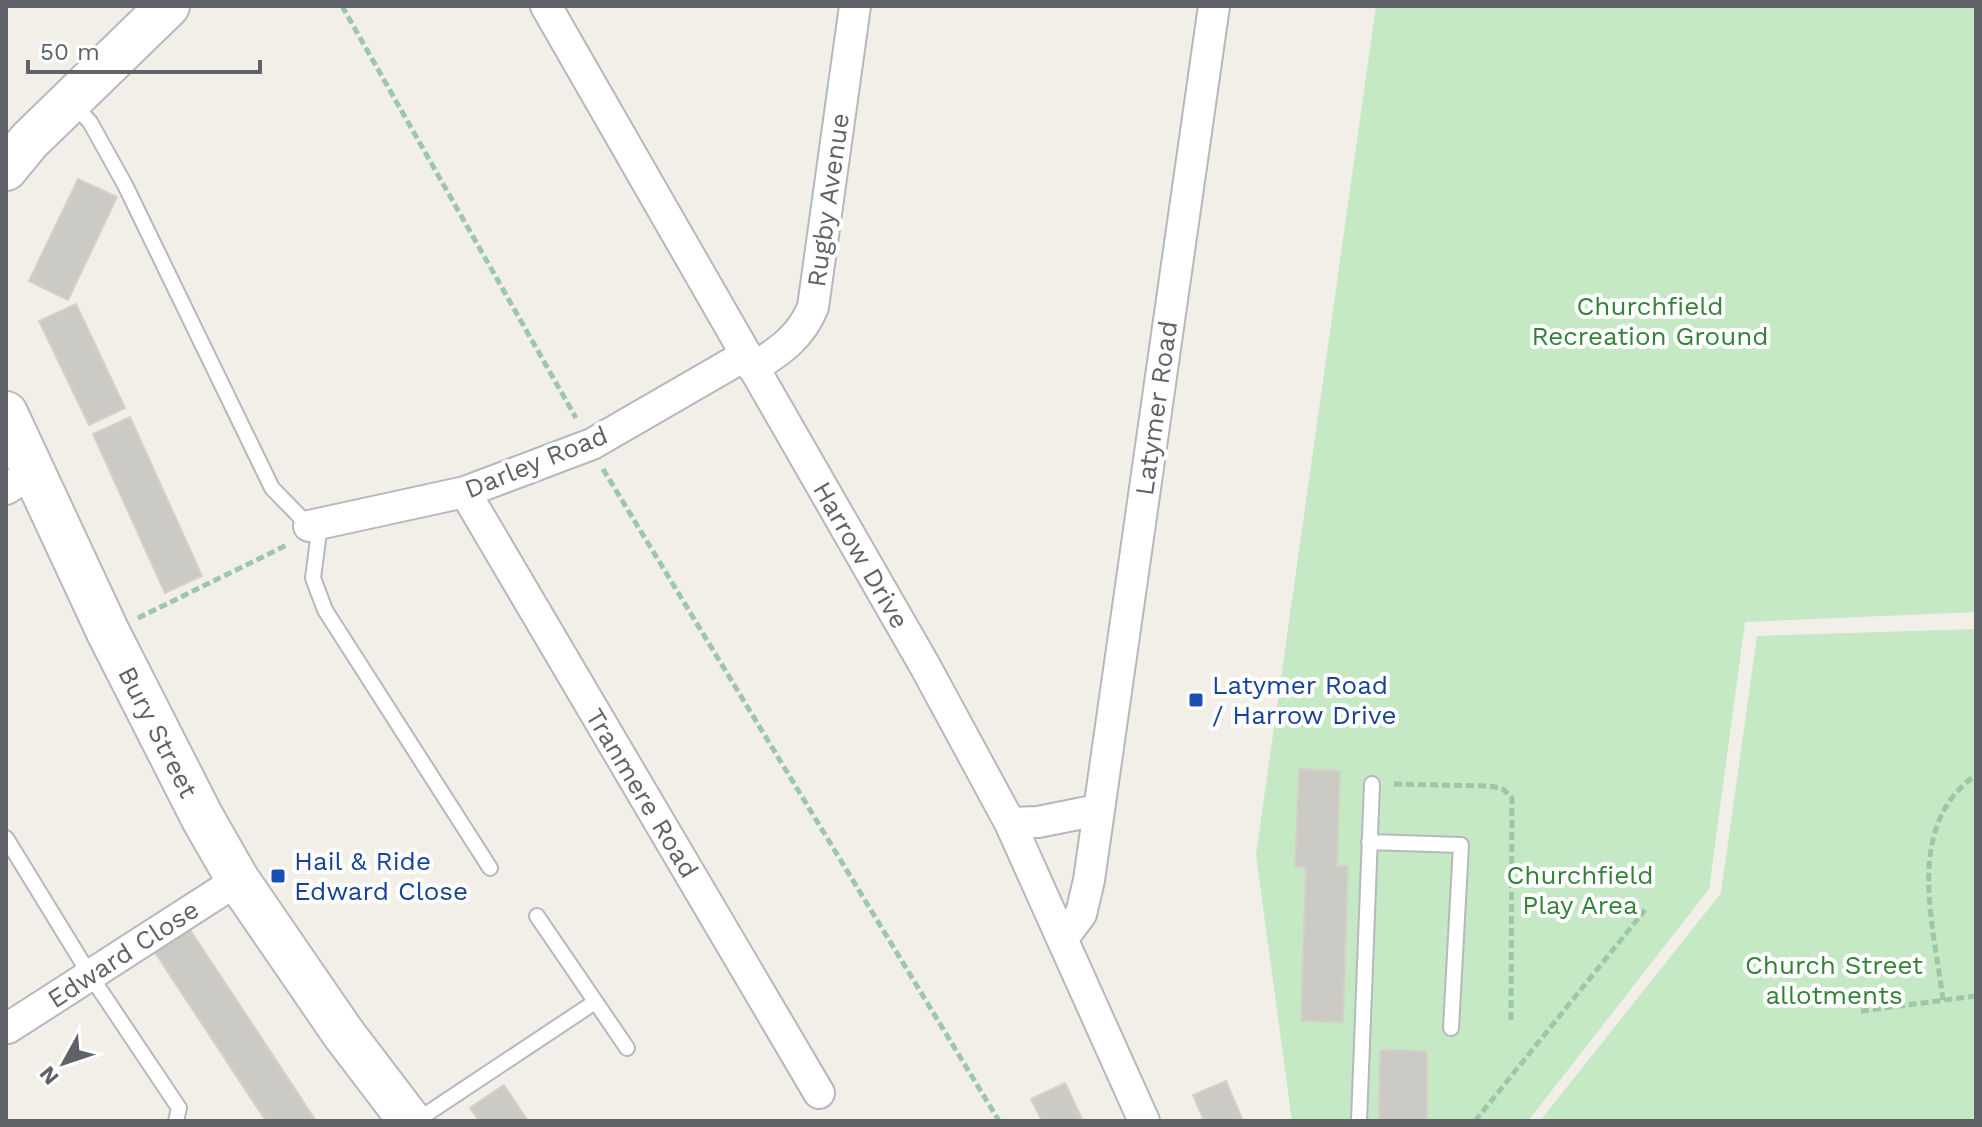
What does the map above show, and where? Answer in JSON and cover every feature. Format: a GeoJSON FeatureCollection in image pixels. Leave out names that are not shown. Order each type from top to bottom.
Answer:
{"type":"FeatureCollection","features":[{"type":"Feature","properties":{"kind":"street"},"geometry":{"type":"LineString","coordinates":[[6,169],[69,100],[168,6]]}},
{"type":"Feature","properties":{"kind":"street","name":"Harrow Drive"},"geometry":{"type":"LineString","coordinates":[[546,6],[925,666],[1010,823],[1144,1121]]}},
{"type":"Feature","properties":{"kind":"street","name":"Rugby Avenue"},"geometry":{"type":"LineString","coordinates":[[750,362],[788,345],[806,324],[813,307],[855,6]]}},
{"type":"Feature","properties":{"kind":"street","name":"Latymer Road"},"geometry":{"type":"LineString","coordinates":[[1063,938],[1081,914],[1098,810],[1214,6]]}},
{"type":"Feature","properties":{"kind":"street","name":"Darley Road"},"geometry":{"type":"LineString","coordinates":[[315,525],[465,492],[592,444],[750,362]]}},
{"type":"Feature","properties":{"kind":"street","name":"Bury Street"},"geometry":{"type":"LineString","coordinates":[[6,413],[20,481],[108,632],[194,803],[238,880],[343,1033],[413,1121]]}},
{"type":"Feature","properties":{"kind":"street","name":"Tranmere Road"},"geometry":{"type":"LineString","coordinates":[[465,492],[819,1093]]}},
{"type":"Feature","properties":{"kind":"street"},"geometry":{"type":"LineString","coordinates":[[1010,823],[1060,819],[1098,810]]}},
{"type":"Feature","properties":{"kind":"street","name":"Edward Close"},"geometry":{"type":"LineString","coordinates":[[8,1028],[238,880]]}},
{"type":"Feature","properties":{"kind":"street","name":"Bury Street"},"geometry":{"type":"LineString","coordinates":[[343,1033],[381,1121]]}},
{"type":"Feature","properties":{"kind":"lane"},"geometry":{"type":"LineString","coordinates":[[69,100],[90,122],[125,185],[272,488],[315,525],[313,578],[325,610],[490,868]]}},
{"type":"Feature","properties":{"kind":"lane"},"geometry":{"type":"LineString","coordinates":[[1359,1121],[1372,784]]}},
{"type":"Feature","properties":{"kind":"lane"},"geometry":{"type":"LineString","coordinates":[[6,838],[90,975],[179,1108],[176,1121]]}},
{"type":"Feature","properties":{"kind":"lane"},"geometry":{"type":"LineString","coordinates":[[1369,842],[1461,845],[1451,1028]]}},
{"type":"Feature","properties":{"kind":"lane"},"geometry":{"type":"LineString","coordinates":[[537,916],[627,1048]]}},
{"type":"Feature","properties":{"kind":"lane"},"geometry":{"type":"LineString","coordinates":[[413,1121],[595,1002]]}},
{"type":"Feature","properties":{"kind":"path"},"geometry":{"type":"LineString","coordinates":[[342,6],[592,444],[599,463],[999,1121]]}},
{"type":"Feature","properties":{"kind":"path"},"geometry":{"type":"LineString","coordinates":[[108,632],[281,550],[315,525]]}},
{"type":"Feature","properties":{"kind":"path"},"geometry":{"type":"LineString","coordinates":[[1943,1000],[1928,863],[1933,833],[1942,809],[1960,786],[1976,775]]}},
{"type":"Feature","properties":{"kind":"path"},"geometry":{"type":"LineString","coordinates":[[1475,1121],[1645,910]]}},
{"type":"Feature","properties":{"kind":"path"},"geometry":{"type":"LineString","coordinates":[[1861,1011],[1976,996]]}},
{"type":"Feature","properties":{"kind":"green space","name":"Churchfield Recreation Ground"},"geometry":{"type":"Polygon","coordinates":[[[1376,6],[1976,6],[1976,612],[1745,622],[1709,889],[1528,1121],[1292,1121],[1256,855],[1376,6]]]}},
{"type":"Feature","properties":{"kind":"green space","name":"Church Street allotments"},"geometry":{"type":"Polygon","coordinates":[[[1976,629],[1976,1121],[1540,1121],[1721,893],[1757,636],[1976,629]]]}},
{"type":"Feature","properties":{"kind":"building"},"geometry":{"type":"Polygon","coordinates":[[[78,179],[117,197],[68,300],[29,281],[78,179]]]}},
{"type":"Feature","properties":{"kind":"building"},"geometry":{"type":"Polygon","coordinates":[[[76,304],[125,408],[89,425],[39,321],[76,304]]]}},
{"type":"Feature","properties":{"kind":"building"},"geometry":{"type":"Polygon","coordinates":[[[130,417],[202,576],[165,593],[93,434],[130,417]]]}},
{"type":"Feature","properties":{"kind":"building"},"geometry":{"type":"Polygon","coordinates":[[[1299,769],[1340,771],[1337,866],[1348,866],[1343,1022],[1301,1021],[1306,867],[1295,867],[1299,769]]]}},
{"type":"Feature","properties":{"kind":"building"},"geometry":{"type":"Polygon","coordinates":[[[189,928],[316,1121],[266,1121],[154,951],[189,928]]]}},
{"type":"Feature","properties":{"kind":"building"},"geometry":{"type":"Polygon","coordinates":[[[1380,1050],[1427,1051],[1427,1121],[1379,1121],[1380,1050]]]}},
{"type":"Feature","properties":{"kind":"building"},"geometry":{"type":"Polygon","coordinates":[[[1226,1081],[1243,1121],[1204,1121],[1193,1095],[1226,1081]]]}},
{"type":"Feature","properties":{"kind":"building"},"geometry":{"type":"Polygon","coordinates":[[[1065,1083],[1083,1121],[1042,1121],[1031,1099],[1065,1083]]]}},
{"type":"Feature","properties":{"kind":"building"},"geometry":{"type":"Polygon","coordinates":[[[504,1085],[528,1121],[479,1121],[470,1108],[504,1085]]]}},
{"type":"Feature","properties":{"kind":"place","name":"Latymer Road / Harrow Drive"},"geometry":{"type":"Point","coordinates":[1196,700]}},
{"type":"Feature","properties":{"kind":"place","name":"Hail & Ride Edward Close"},"geometry":{"type":"Point","coordinates":[278,876]}},
{"type":"Feature","properties":{"kind":"park label","name":"Churchfield Play Area"},"geometry":{"type":"Point","coordinates":[1580,890]}}]}
